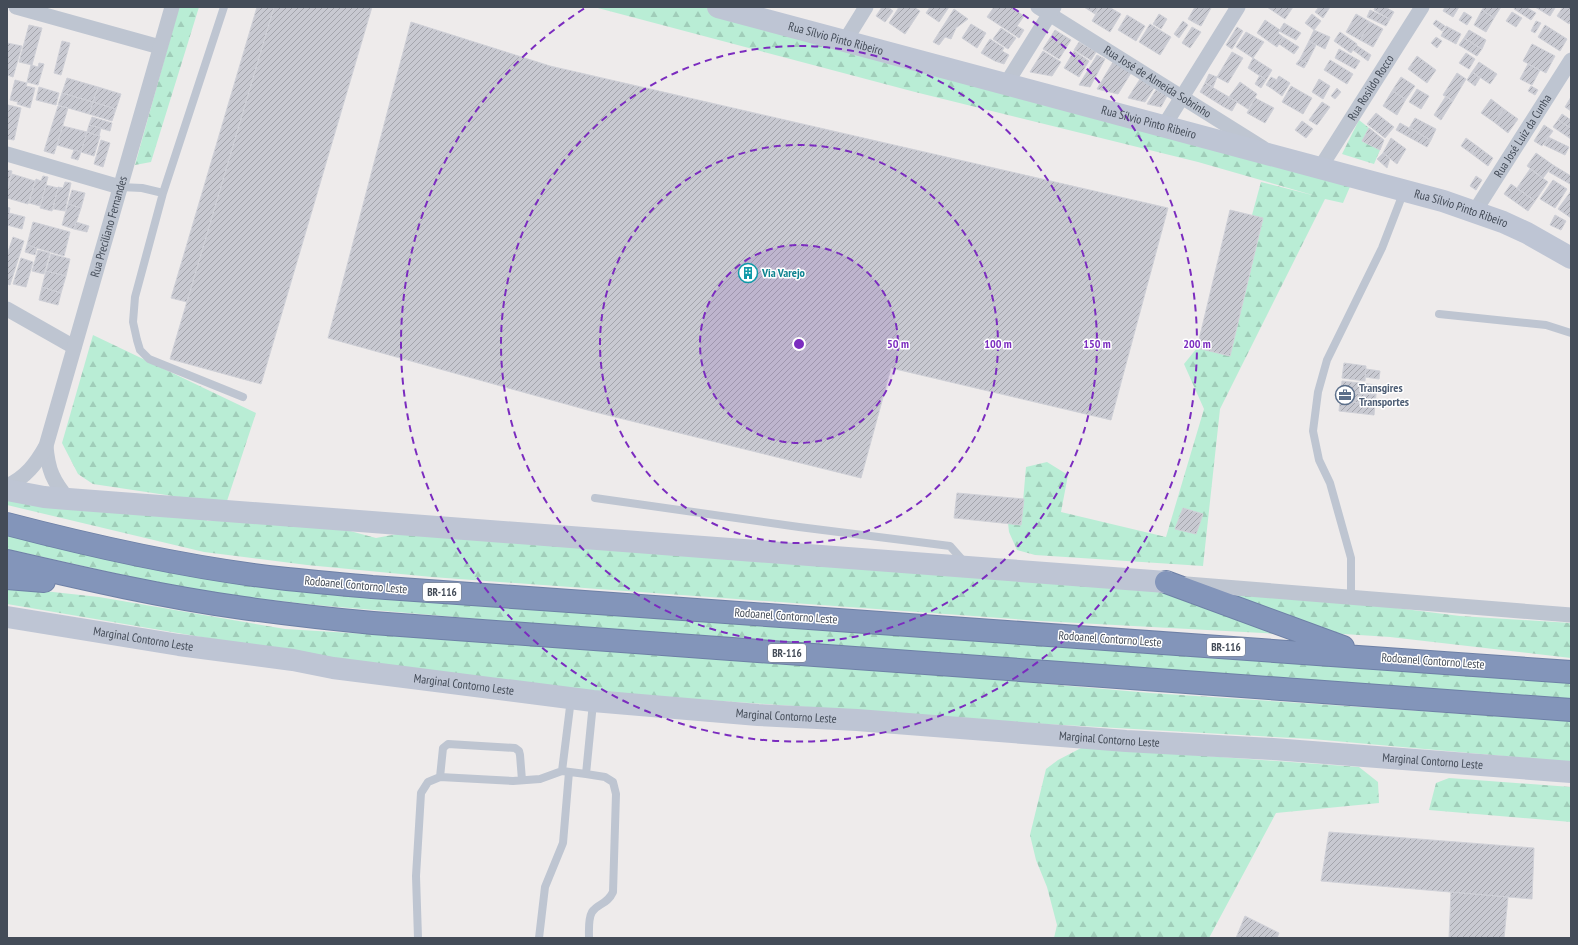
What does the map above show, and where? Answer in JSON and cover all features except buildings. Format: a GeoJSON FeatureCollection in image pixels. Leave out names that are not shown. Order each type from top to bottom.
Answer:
{"type":"FeatureCollection","features":[{"type":"Feature","properties":{"kind":"highway"},"geometry":{"type":"LineString","coordinates":[[7,518],[60,538]]}},
{"type":"Feature","properties":{"kind":"highway","name":"Rodoanel Contorno Leste"},"geometry":{"type":"LineString","coordinates":[[7,524],[109,549],[206,567],[294,580],[380,588],[1367,656],[1571,672]]}},
{"type":"Feature","properties":{"kind":"highway","name":"BR-116"},"geometry":{"type":"LineString","coordinates":[[7,561],[117,586],[242,608],[373,623],[1571,710]]}},
{"type":"Feature","properties":{"kind":"highway"},"geometry":{"type":"LineString","coordinates":[[7,578],[117,586]]}},
{"type":"Feature","properties":{"kind":"highway"},"geometry":{"type":"LineString","coordinates":[[1166,582],[1367,656]]}},
{"type":"Feature","properties":{"kind":"main road","name":"Rua Sílvio Pinto Ribeiro"},"geometry":{"type":"LineString","coordinates":[[718,7],[1404,190],[1475,211],[1528,233],[1571,258]]}},
{"type":"Feature","properties":{"kind":"main road"},"geometry":{"type":"LineString","coordinates":[[7,490],[44,497],[68,499],[1166,582]]}},
{"type":"Feature","properties":{"kind":"main road","name":"Marginal Contorno Leste"},"geometry":{"type":"LineString","coordinates":[[7,617],[179,645],[293,660],[333,668],[571,699],[758,715],[857,720],[1126,741],[1274,749],[1571,772]]}},
{"type":"Feature","properties":{"kind":"street"},"geometry":{"type":"LineString","coordinates":[[16,7],[160,47]]}},
{"type":"Feature","properties":{"kind":"street","name":"Rua Preciliano Fernandes"},"geometry":{"type":"LineString","coordinates":[[7,486],[29,471],[38,460],[46,446],[172,7]]}},
{"type":"Feature","properties":{"kind":"street"},"geometry":{"type":"LineString","coordinates":[[845,41],[866,7]]}},
{"type":"Feature","properties":{"kind":"street"},"geometry":{"type":"LineString","coordinates":[[1164,126],[1238,7]]}},
{"type":"Feature","properties":{"kind":"street","name":"Rua Rosildo Rocco"},"geometry":{"type":"LineString","coordinates":[[1320,168],[1422,7]]}},
{"type":"Feature","properties":{"kind":"street"},"geometry":{"type":"LineString","coordinates":[[1006,84],[1048,9]]}},
{"type":"Feature","properties":{"kind":"street","name":"Rua José de Almeida Sobrinho"},"geometry":{"type":"LineString","coordinates":[[1048,9],[1182,97],[1276,156]]}},
{"type":"Feature","properties":{"kind":"street","name":"Rua José Luiz da Cunha"},"geometry":{"type":"LineString","coordinates":[[1475,211],[1571,60]]}},
{"type":"Feature","properties":{"kind":"street"},"geometry":{"type":"LineString","coordinates":[[7,154],[120,186]]}},
{"type":"Feature","properties":{"kind":"street"},"geometry":{"type":"LineString","coordinates":[[7,309],[74,347]]}},
{"type":"Feature","properties":{"kind":"street","name":"Rua Preciliano Fernandes"},"geometry":{"type":"LineString","coordinates":[[46,446],[47,464],[51,475],[58,487],[68,499]]}},
{"type":"Feature","properties":{"kind":"street"},"geometry":{"type":"LineString","coordinates":[[1166,582],[1571,615]]}},
{"type":"Feature","properties":{"kind":"lane"},"geometry":{"type":"LineString","coordinates":[[224,7],[163,193],[135,297],[133,322],[140,350],[150,359],[243,397]]}},
{"type":"Feature","properties":{"kind":"lane"},"geometry":{"type":"LineString","coordinates":[[120,186],[142,188],[163,193]]}},
{"type":"Feature","properties":{"kind":"lane"},"geometry":{"type":"LineString","coordinates":[[1351,597],[1351,558],[1330,483],[1319,460],[1313,431],[1318,392],[1327,360],[1382,248],[1404,190]]}},
{"type":"Feature","properties":{"kind":"lane"},"geometry":{"type":"LineString","coordinates":[[1439,314],[1546,326],[1571,333]]}},
{"type":"Feature","properties":{"kind":"lane"},"geometry":{"type":"LineString","coordinates":[[595,498],[799,527],[950,546],[969,567]]}},
{"type":"Feature","properties":{"kind":"lane"},"geometry":{"type":"LineString","coordinates":[[539,938],[545,887],[563,843],[571,699]]}},
{"type":"Feature","properties":{"kind":"lane"},"geometry":{"type":"LineString","coordinates":[[586,774],[593,701]]}},
{"type":"Feature","properties":{"kind":"lane"},"geometry":{"type":"LineString","coordinates":[[440,777],[443,748],[448,744],[515,748],[519,751],[520,755],[522,780]]}},
{"type":"Feature","properties":{"kind":"lane"},"geometry":{"type":"LineString","coordinates":[[418,938],[416,876],[421,793],[428,782],[440,777],[522,780],[540,779],[566,772],[605,777],[613,782],[616,794],[612,892],[609,900],[595,909],[592,913],[589,938]]}},
{"type":"Feature","properties":{"kind":"green space"},"geometry":{"type":"Polygon","coordinates":[[[179,7],[199,7],[151,162],[135,165],[179,7]]]}},
{"type":"Feature","properties":{"kind":"green space"},"geometry":{"type":"Polygon","coordinates":[[[594,7],[703,7],[1352,182],[1343,203],[1325,199],[1220,409],[1203,566],[1035,555],[1017,550],[1009,532],[1008,523],[1021,525],[1026,467],[1047,462],[1068,475],[1061,512],[1166,537],[1204,409],[1184,364],[1197,348],[1230,356],[1263,219],[1252,215],[1261,182],[1316,196],[1198,162],[915,92],[594,7]]]}},
{"type":"Feature","properties":{"kind":"green space"},"geometry":{"type":"Polygon","coordinates":[[[1359,120],[1369,128],[1362,141],[1380,150],[1374,164],[1342,154],[1359,120]]]}},
{"type":"Feature","properties":{"kind":"green space"},"geometry":{"type":"Polygon","coordinates":[[[93,335],[256,413],[226,504],[93,484],[78,474],[62,443],[93,335]]]}},
{"type":"Feature","properties":{"kind":"green space"},"geometry":{"type":"Polygon","coordinates":[[[7,494],[204,514],[207,521],[230,519],[339,528],[376,538],[408,532],[1164,586],[1279,634],[1041,621],[432,577],[307,565],[204,552],[7,505],[7,494]]]}},
{"type":"Feature","properties":{"kind":"green space"},"geometry":{"type":"Polygon","coordinates":[[[7,530],[160,568],[1571,681],[1571,701],[1269,677],[1118,668],[714,636],[572,627],[315,605],[229,595],[154,582],[7,549],[7,530]]]}},
{"type":"Feature","properties":{"kind":"green space"},"geometry":{"type":"Polygon","coordinates":[[[7,587],[99,597],[285,629],[497,642],[656,655],[922,673],[1150,693],[1571,721],[1571,762],[1312,739],[1045,724],[581,691],[382,665],[207,638],[7,604],[7,587]]]}},
{"type":"Feature","properties":{"kind":"green space"},"geometry":{"type":"Polygon","coordinates":[[[1223,593],[1333,600],[1460,616],[1571,623],[1571,658],[1390,637],[1328,633],[1223,593]]]}},
{"type":"Feature","properties":{"kind":"green space"},"geometry":{"type":"Polygon","coordinates":[[[1083,747],[1359,767],[1378,782],[1379,803],[1276,813],[1209,938],[1054,938],[1057,925],[1047,887],[1036,860],[1030,835],[1046,769],[1058,760],[1083,747]]]}},
{"type":"Feature","properties":{"kind":"green space"},"geometry":{"type":"Polygon","coordinates":[[[1449,778],[1571,787],[1571,822],[1429,810],[1436,783],[1449,778]]]}},
{"type":"Feature","properties":{"kind":"place","name":"Via Varejo"},"geometry":{"type":"Point","coordinates":[748,273]}},
{"type":"Feature","properties":{"kind":"place","name":"Transgires Transportes"},"geometry":{"type":"Point","coordinates":[1345,395]}}]}
